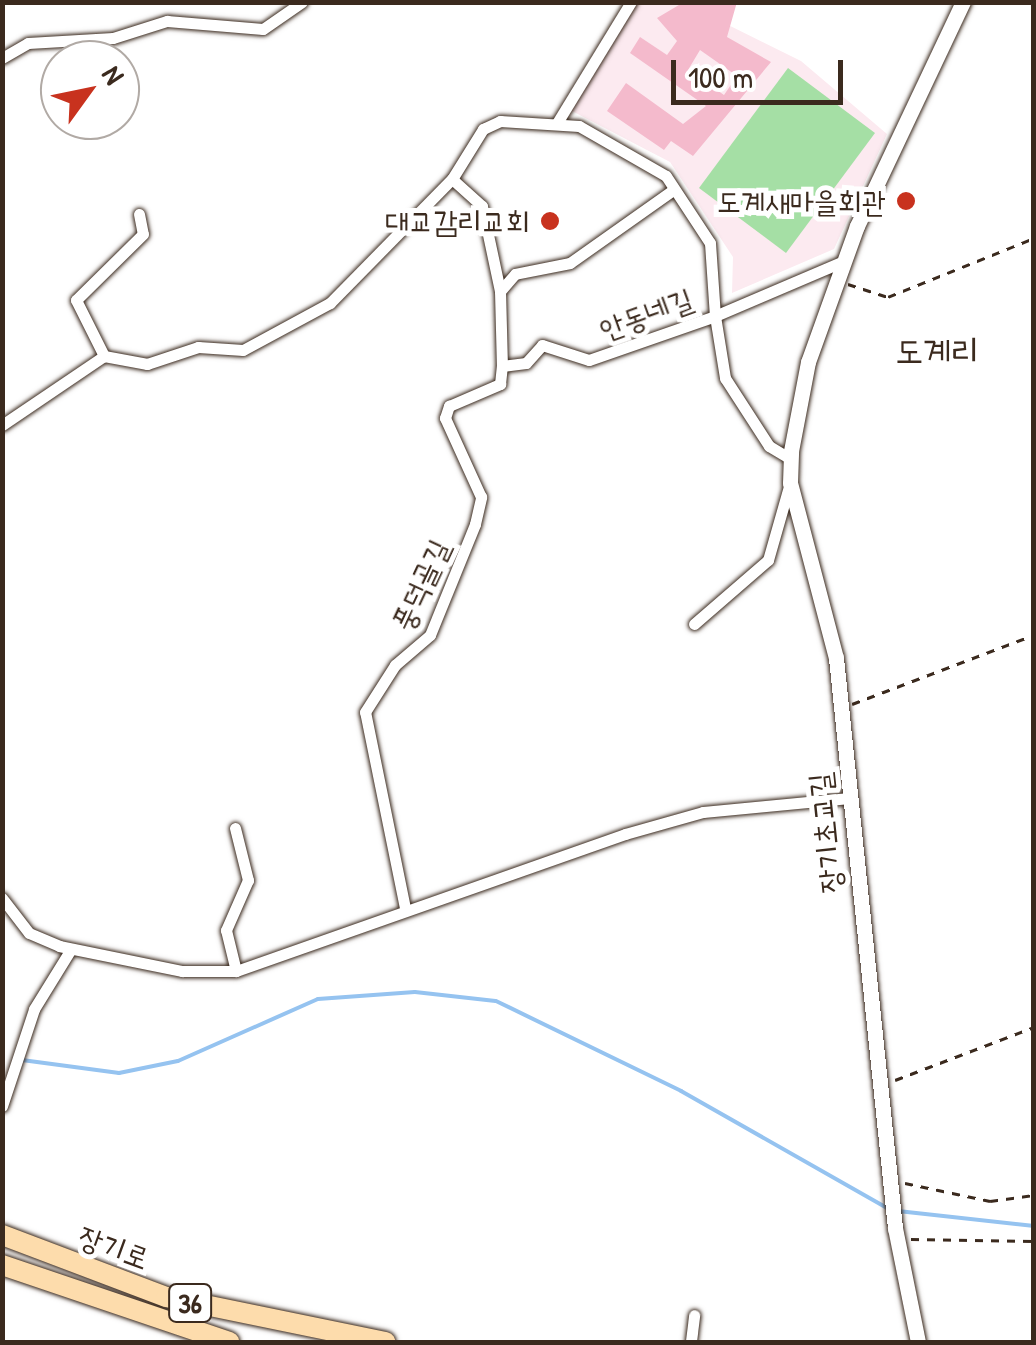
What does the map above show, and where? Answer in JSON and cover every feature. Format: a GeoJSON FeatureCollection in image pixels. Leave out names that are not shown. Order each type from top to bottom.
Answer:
{"type":"FeatureCollection","features":[{"type":"Feature","properties":{"kind":"highway","name":"장기로"},"geometry":{"type":"LineString","coordinates":[[2,1235],[184,1302],[385,1342]]}},
{"type":"Feature","properties":{"kind":"highway","name":"장기로"},"geometry":{"type":"LineString","coordinates":[[2,1265],[229,1342]]}},
{"type":"Feature","properties":{"kind":"main road","name":"장기초교길"},"geometry":{"type":"LineString","coordinates":[[896,1232],[841,704],[820,573],[790,484],[790,459],[808,362],[844,261],[962,2]]}},
{"type":"Feature","properties":{"kind":"main road"},"geometry":{"type":"LineString","coordinates":[[896,1232],[918,1342]]}},
{"type":"Feature","properties":{"kind":"street"},"geometry":{"type":"LineString","coordinates":[[2,58],[28,43],[114,38],[167,20],[263,29],[302,2]]}},
{"type":"Feature","properties":{"kind":"street"},"geometry":{"type":"LineString","coordinates":[[557,124],[630,2]]}},
{"type":"Feature","properties":{"kind":"street","name":"안동네길"},"geometry":{"type":"LineString","coordinates":[[452,179],[492,124],[557,124],[657,168],[710,243],[715,316]]}},
{"type":"Feature","properties":{"kind":"street"},"geometry":{"type":"LineString","coordinates":[[2,425],[104,356],[147,364],[198,347],[242,350],[356,285],[452,179],[486,214],[500,291],[502,366]]}},
{"type":"Feature","properties":{"kind":"street"},"geometry":{"type":"LineString","coordinates":[[500,291],[515,274],[570,263],[673,190]]}},
{"type":"Feature","properties":{"kind":"street"},"geometry":{"type":"LineString","coordinates":[[104,356],[78,293],[143,234],[139,214]]}},
{"type":"Feature","properties":{"kind":"street","name":"안동네길"},"geometry":{"type":"LineString","coordinates":[[502,366],[526,364],[542,345],[585,360],[715,316],[844,261]]}},
{"type":"Feature","properties":{"kind":"street"},"geometry":{"type":"LineString","coordinates":[[715,316],[725,378],[769,446],[790,459]]}},
{"type":"Feature","properties":{"kind":"street","name":"풍덕골길"},"geometry":{"type":"LineString","coordinates":[[405,908],[365,712],[395,665],[430,635],[476,524],[481,497],[444,418],[449,406],[500,384],[502,366]]}},
{"type":"Feature","properties":{"kind":"street","name":"장기초교길"},"geometry":{"type":"LineString","coordinates":[[694,624],[768,560],[790,484]]}},
{"type":"Feature","properties":{"kind":"street"},"geometry":{"type":"LineString","coordinates":[[2,898],[29,933],[71,949],[236,971],[405,908],[702,812],[849,798]]}},
{"type":"Feature","properties":{"kind":"street"},"geometry":{"type":"LineString","coordinates":[[235,828],[248,880],[226,930],[236,971]]}},
{"type":"Feature","properties":{"kind":"street"},"geometry":{"type":"LineString","coordinates":[[2,1106],[14,1082],[33,1020],[71,949]]}},
{"type":"Feature","properties":{"kind":"street"},"geometry":{"type":"LineString","coordinates":[[691,1341],[694,1315]]}},
{"type":"Feature","properties":{"kind":"path"},"geometry":{"type":"LineString","coordinates":[[837,281],[888,297],[1034,238]]}},
{"type":"Feature","properties":{"kind":"path"},"geometry":{"type":"LineString","coordinates":[[841,704],[1034,635]]}},
{"type":"Feature","properties":{"kind":"path"},"geometry":{"type":"LineString","coordinates":[[879,1082],[1034,1028]]}},
{"type":"Feature","properties":{"kind":"path"},"geometry":{"type":"LineString","coordinates":[[890,1179],[990,1201],[1034,1195]]}},
{"type":"Feature","properties":{"kind":"path"},"geometry":{"type":"LineString","coordinates":[[896,1232],[968,1246],[1034,1241]]}},
{"type":"Feature","properties":{"kind":"shaded area"},"geometry":{"type":"Polygon","coordinates":[[[637,3],[684,3],[801,61],[887,134],[834,249],[732,293],[733,257],[670,162],[570,110],[637,3]]]}},
{"type":"Feature","properties":{"kind":"green space"},"geometry":{"type":"Polygon","coordinates":[[[788,68],[875,133],[786,253],[699,188],[788,68]]]}},
{"type":"Feature","properties":{"kind":"building"},"geometry":{"type":"Polygon","coordinates":[[[684,2],[737,2],[727,37],[771,62],[693,156],[671,141],[664,150],[607,111],[626,83],[683,124],[706,106],[630,53],[640,37],[667,55],[677,41],[657,18],[684,2]],[[700,50],[688,70],[724,95],[737,76],[700,50]]]}},
{"type":"Feature","properties":{"kind":"waterway"},"geometry":{"type":"LineString","coordinates":[[22,1060],[119,1073],[178,1061],[318,999],[415,992],[496,1001],[681,1091],[889,1209]]}},
{"type":"Feature","properties":{"kind":"waterway"},"geometry":{"type":"LineString","coordinates":[[898,1211],[1034,1226]]}},
{"type":"Feature","properties":{"kind":"place","name":"도계새마을회관"},"geometry":{"type":"Point","coordinates":[906,201]}},
{"type":"Feature","properties":{"kind":"place","name":"대교감리교회"},"geometry":{"type":"Point","coordinates":[550,221]}},
{"type":"Feature","properties":{"kind":"district","name":"도계리"},"geometry":{"type":"Point","coordinates":[937,351]}}]}
